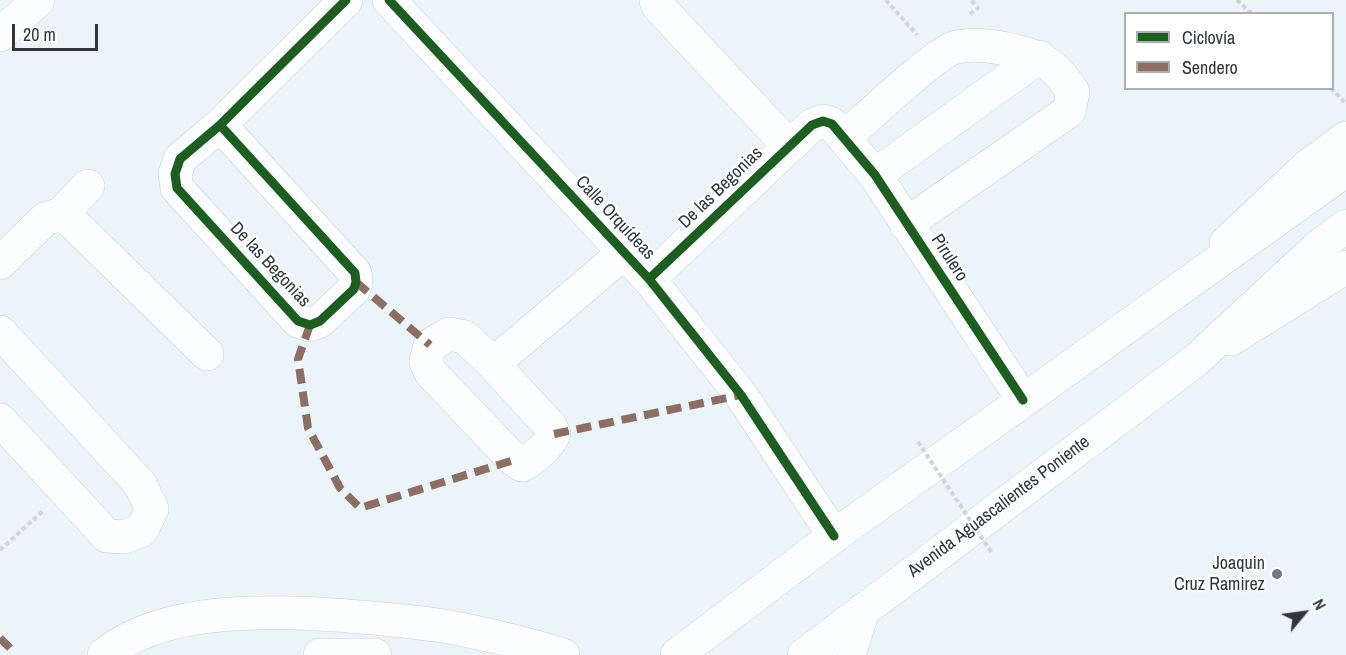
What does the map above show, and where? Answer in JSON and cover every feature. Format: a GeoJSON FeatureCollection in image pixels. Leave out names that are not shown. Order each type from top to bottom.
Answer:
{"type":"FeatureCollection","features":[{"type":"Feature","properties":{"kind":"street"},"geometry":{"type":"LineString","coordinates":[[0,35],[38,0]]}},
{"type":"Feature","properties":{"kind":"street","name":"De las Begonias"},"geometry":{"type":"LineString","coordinates":[[220,125],[355,273],[354,289],[320,321],[310,325],[298,321],[177,188],[175,174],[180,159],[220,125],[346,0]]}},
{"type":"Feature","properties":{"kind":"street","name":"Calle Orquídeas"},"geometry":{"type":"LineString","coordinates":[[389,0],[649,279],[741,395],[834,536]]}},
{"type":"Feature","properties":{"kind":"street"},"geometry":{"type":"LineString","coordinates":[[656,0],[658,6],[789,146]]}},
{"type":"Feature","properties":{"kind":"street","name":"Pirulero"},"geometry":{"type":"LineString","coordinates":[[906,224],[1069,111],[1073,92],[1061,73],[1039,57],[990,45],[956,47],[937,58],[844,138],[875,175],[906,224],[1023,400]]}},
{"type":"Feature","properties":{"kind":"street"},"geometry":{"type":"LineString","coordinates":[[875,175],[1039,57]]}},
{"type":"Feature","properties":{"kind":"street","name":"De las Begonias"},"geometry":{"type":"LineString","coordinates":[[649,279],[812,125],[823,121],[832,124],[844,138]]}},
{"type":"Feature","properties":{"kind":"street"},"geometry":{"type":"LineString","coordinates":[[1172,294],[1308,166],[1346,138]]}},
{"type":"Feature","properties":{"kind":"street"},"geometry":{"type":"LineString","coordinates":[[677,655],[834,536],[1346,170]]}},
{"type":"Feature","properties":{"kind":"street"},"geometry":{"type":"LineString","coordinates":[[0,263],[45,219],[61,214],[88,186]]}},
{"type":"Feature","properties":{"kind":"street"},"geometry":{"type":"LineString","coordinates":[[61,214],[74,223],[207,354]]}},
{"type":"Feature","properties":{"kind":"street","name":"Avenida Aguascalientes Poniente"},"geometry":{"type":"LineString","coordinates":[[804,655],[1195,361],[1318,247],[1346,226]]}},
{"type":"Feature","properties":{"kind":"street"},"geometry":{"type":"LineString","coordinates":[[493,364],[625,252]]}},
{"type":"Feature","properties":{"kind":"street","name":"Avenida Aguascalientes Poniente"},"geometry":{"type":"LineString","coordinates":[[1195,361],[1343,274]]}},
{"type":"Feature","properties":{"kind":"street"},"geometry":{"type":"LineString","coordinates":[[0,332],[140,484],[152,509],[142,530],[124,537],[107,536],[0,420]]}},
{"type":"Feature","properties":{"kind":"street"},"geometry":{"type":"LineString","coordinates":[[849,655],[863,610]]}},
{"type":"Feature","properties":{"kind":"street"},"geometry":{"type":"LineString","coordinates":[[104,655],[113,648],[157,627],[202,618],[270,612],[414,621],[465,630],[563,655]]}},
{"type":"Feature","properties":{"kind":"street"},"geometry":{"type":"LineString","coordinates":[[320,655],[375,655]]}},
{"type":"Feature","properties":{"kind":"path"},"geometry":{"type":"LineString","coordinates":[[886,0],[937,58]]}},
{"type":"Feature","properties":{"kind":"path"},"geometry":{"type":"LineString","coordinates":[[1237,0],[1250,12]]}},
{"type":"Feature","properties":{"kind":"path"},"geometry":{"type":"LineString","coordinates":[[1333,90],[1346,104]]}},
{"type":"Feature","properties":{"kind":"path"},"geometry":{"type":"LineString","coordinates":[[918,442],[992,553]]}},
{"type":"Feature","properties":{"kind":"path"},"geometry":{"type":"LineString","coordinates":[[0,550],[64,492]]}},
{"type":"Feature","properties":{"kind":"marked path"},"geometry":{"type":"LineString","coordinates":[[356,282],[430,345]]}},
{"type":"Feature","properties":{"kind":"marked path"},"geometry":{"type":"LineString","coordinates":[[310,325],[298,359],[308,428],[340,488],[360,508],[514,460]]}},
{"type":"Feature","properties":{"kind":"marked path"},"geometry":{"type":"LineString","coordinates":[[554,434],[741,395]]}},
{"type":"Feature","properties":{"kind":"marked path"},"geometry":{"type":"LineString","coordinates":[[0,638],[10,648]]}},
{"type":"Feature","properties":{"kind":"cycle path"},"geometry":{"type":"LineString","coordinates":[[220,125],[355,273],[354,289],[320,321],[310,325],[298,321],[177,188],[175,174],[180,159],[220,125],[346,0]]}},
{"type":"Feature","properties":{"kind":"cycle path"},"geometry":{"type":"LineString","coordinates":[[389,0],[649,279],[741,395],[834,536]]}},
{"type":"Feature","properties":{"kind":"cycle path"},"geometry":{"type":"LineString","coordinates":[[649,279],[812,125],[823,121],[832,124],[875,175],[1023,400]]}},
{"type":"Feature","properties":{"kind":"place","name":"Joaquin Cruz Ramirez"},"geometry":{"type":"Point","coordinates":[1277,574]}}]}
